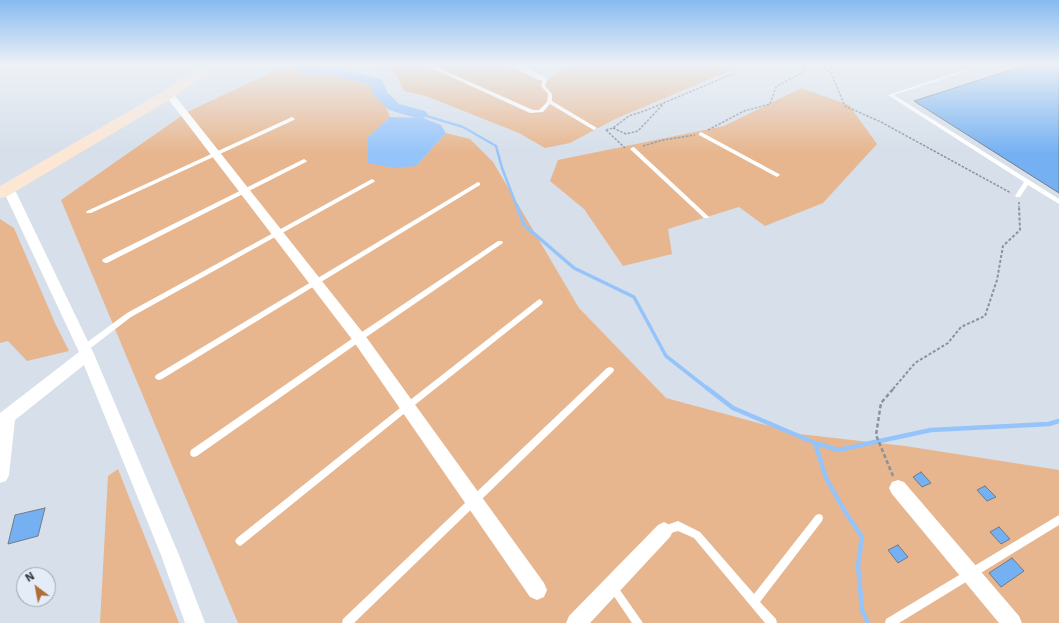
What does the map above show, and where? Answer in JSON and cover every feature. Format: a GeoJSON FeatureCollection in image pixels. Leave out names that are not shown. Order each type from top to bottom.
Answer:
{"type":"FeatureCollection","features":[{"type":"Feature","properties":{"kind":"main road"},"geometry":{"type":"LineString","coordinates":[[4,190],[169,94]]}},
{"type":"Feature","properties":{"kind":"street"},"geometry":{"type":"LineString","coordinates":[[169,94],[360,338],[536,590]]}},
{"type":"Feature","properties":{"kind":"street"},"geometry":{"type":"LineString","coordinates":[[4,190],[86,351],[170,555],[195,623]]}},
{"type":"Feature","properties":{"kind":"street"},"geometry":{"type":"LineString","coordinates":[[0,475],[4,419],[86,351]]}},
{"type":"Feature","properties":{"kind":"street"},"geometry":{"type":"LineString","coordinates":[[898,488],[1012,623]]}},
{"type":"Feature","properties":{"kind":"street"},"geometry":{"type":"LineString","coordinates":[[576,623],[664,530]]}},
{"type":"Feature","properties":{"kind":"lane"},"geometry":{"type":"LineString","coordinates":[[492,94],[532,112],[541,112],[549,102],[550,94]]}},
{"type":"Feature","properties":{"kind":"lane"},"geometry":{"type":"LineString","coordinates":[[893,94],[890,95],[1059,202]]}},
{"type":"Feature","properties":{"kind":"lane"},"geometry":{"type":"LineString","coordinates":[[549,102],[594,128]]}},
{"type":"Feature","properties":{"kind":"lane"},"geometry":{"type":"LineString","coordinates":[[89,212],[292,119]]}},
{"type":"Feature","properties":{"kind":"lane"},"geometry":{"type":"LineString","coordinates":[[701,134],[777,175]]}},
{"type":"Feature","properties":{"kind":"lane"},"geometry":{"type":"LineString","coordinates":[[634,149],[706,217]]}},
{"type":"Feature","properties":{"kind":"lane"},"geometry":{"type":"LineString","coordinates":[[105,261],[304,161]]}},
{"type":"Feature","properties":{"kind":"lane"},"geometry":{"type":"LineString","coordinates":[[86,351],[129,315],[372,180]]}},
{"type":"Feature","properties":{"kind":"lane"},"geometry":{"type":"LineString","coordinates":[[1018,196],[1027,182]]}},
{"type":"Feature","properties":{"kind":"lane"},"geometry":{"type":"LineString","coordinates":[[159,378],[478,184]]}},
{"type":"Feature","properties":{"kind":"lane"},"geometry":{"type":"LineString","coordinates":[[194,452],[500,243]]}},
{"type":"Feature","properties":{"kind":"lane"},"geometry":{"type":"LineString","coordinates":[[240,541],[540,302]]}},
{"type":"Feature","properties":{"kind":"lane"},"geometry":{"type":"LineString","coordinates":[[346,623],[610,370]]}},
{"type":"Feature","properties":{"kind":"lane"},"geometry":{"type":"LineString","coordinates":[[754,602],[819,518]]}},
{"type":"Feature","properties":{"kind":"lane"},"geometry":{"type":"LineString","coordinates":[[890,623],[1059,520]]}},
{"type":"Feature","properties":{"kind":"lane"},"geometry":{"type":"LineString","coordinates":[[664,530],[678,526],[697,535],[772,623]]}},
{"type":"Feature","properties":{"kind":"lane"},"geometry":{"type":"LineString","coordinates":[[611,585],[638,623]]}},
{"type":"Feature","properties":{"kind":"path"},"geometry":{"type":"LineString","coordinates":[[594,128],[606,130],[613,128],[629,116],[685,94]]}},
{"type":"Feature","properties":{"kind":"path"},"geometry":{"type":"LineString","coordinates":[[606,130],[622,147],[634,149],[663,140],[701,134],[744,111],[770,104],[773,94]]}},
{"type":"Feature","properties":{"kind":"path"},"geometry":{"type":"LineString","coordinates":[[841,94],[846,106],[881,122],[1018,196],[1020,230],[1002,246],[997,280],[985,316],[961,327],[948,343],[915,363],[881,402],[876,435],[898,488]]}},
{"type":"Feature","properties":{"kind":"path"},"geometry":{"type":"LineString","coordinates":[[613,128],[626,134],[638,131],[666,102]]}},
{"type":"Feature","properties":{"kind":"shaded area"},"geometry":{"type":"Polygon","coordinates":[[[225,94],[381,94],[390,117],[368,137],[416,166],[446,133],[470,139],[493,162],[579,308],[666,398],[799,434],[905,446],[1059,470],[1059,623],[238,623],[61,200],[187,112],[225,94]]]}},
{"type":"Feature","properties":{"kind":"shaded area"},"geometry":{"type":"Polygon","coordinates":[[[418,94],[674,94],[615,119],[570,143],[545,148],[519,133],[426,96],[418,94]]]}},
{"type":"Feature","properties":{"kind":"shaded area"},"geometry":{"type":"Polygon","coordinates":[[[789,94],[818,94],[849,105],[877,144],[823,203],[765,226],[739,207],[668,229],[672,254],[623,266],[584,209],[550,181],[558,160],[724,126],[789,94]]]}},
{"type":"Feature","properties":{"kind":"shaded area"},"geometry":{"type":"Polygon","coordinates":[[[0,219],[14,228],[55,323],[69,351],[27,361],[8,341],[0,343],[0,219]]]}},
{"type":"Feature","properties":{"kind":"shaded area"},"geometry":{"type":"Polygon","coordinates":[[[118,469],[179,623],[100,623],[108,476],[118,469]]]}},
{"type":"Feature","properties":{"kind":"water"},"geometry":{"type":"Polygon","coordinates":[[[390,117],[423,118],[441,125],[446,133],[416,166],[394,168],[368,163],[368,137],[390,117]]]}},
{"type":"Feature","properties":{"kind":"building"},"geometry":{"type":"Polygon","coordinates":[[[936,94],[1059,94],[1059,193],[914,101],[936,94]]]}},
{"type":"Feature","properties":{"kind":"building"},"geometry":{"type":"Polygon","coordinates":[[[921,472],[931,483],[922,487],[913,477],[921,472]]]}},
{"type":"Feature","properties":{"kind":"building"},"geometry":{"type":"Polygon","coordinates":[[[985,486],[996,497],[987,501],[977,490],[985,486]]]}},
{"type":"Feature","properties":{"kind":"building"},"geometry":{"type":"Polygon","coordinates":[[[45,508],[38,536],[8,544],[15,515],[45,508]]]}},
{"type":"Feature","properties":{"kind":"building"},"geometry":{"type":"Polygon","coordinates":[[[999,527],[1010,539],[1001,544],[990,532],[999,527]]]}},
{"type":"Feature","properties":{"kind":"building"},"geometry":{"type":"Polygon","coordinates":[[[898,545],[908,557],[898,563],[888,550],[898,545]]]}},
{"type":"Feature","properties":{"kind":"building"},"geometry":{"type":"Polygon","coordinates":[[[1012,558],[1024,571],[1001,587],[989,573],[1012,558]]]}},
{"type":"Feature","properties":{"kind":"waterway"},"geometry":{"type":"LineString","coordinates":[[380,94],[394,107],[420,114]]}},
{"type":"Feature","properties":{"kind":"waterway"},"geometry":{"type":"LineString","coordinates":[[420,114],[463,127],[496,146],[502,168],[517,207]]}},
{"type":"Feature","properties":{"kind":"waterway"},"geometry":{"type":"LineString","coordinates":[[517,206],[524,225],[574,268],[634,297],[666,356],[708,389]]}},
{"type":"Feature","properties":{"kind":"waterway"},"geometry":{"type":"LineString","coordinates":[[707,388],[733,408],[815,443]]}},
{"type":"Feature","properties":{"kind":"waterway"},"geometry":{"type":"LineString","coordinates":[[815,443],[838,450],[931,430],[1049,424],[1059,421]]}},
{"type":"Feature","properties":{"kind":"waterway"},"geometry":{"type":"LineString","coordinates":[[815,443],[826,478],[844,510],[862,537],[858,565],[862,610],[868,623]]}}]}
